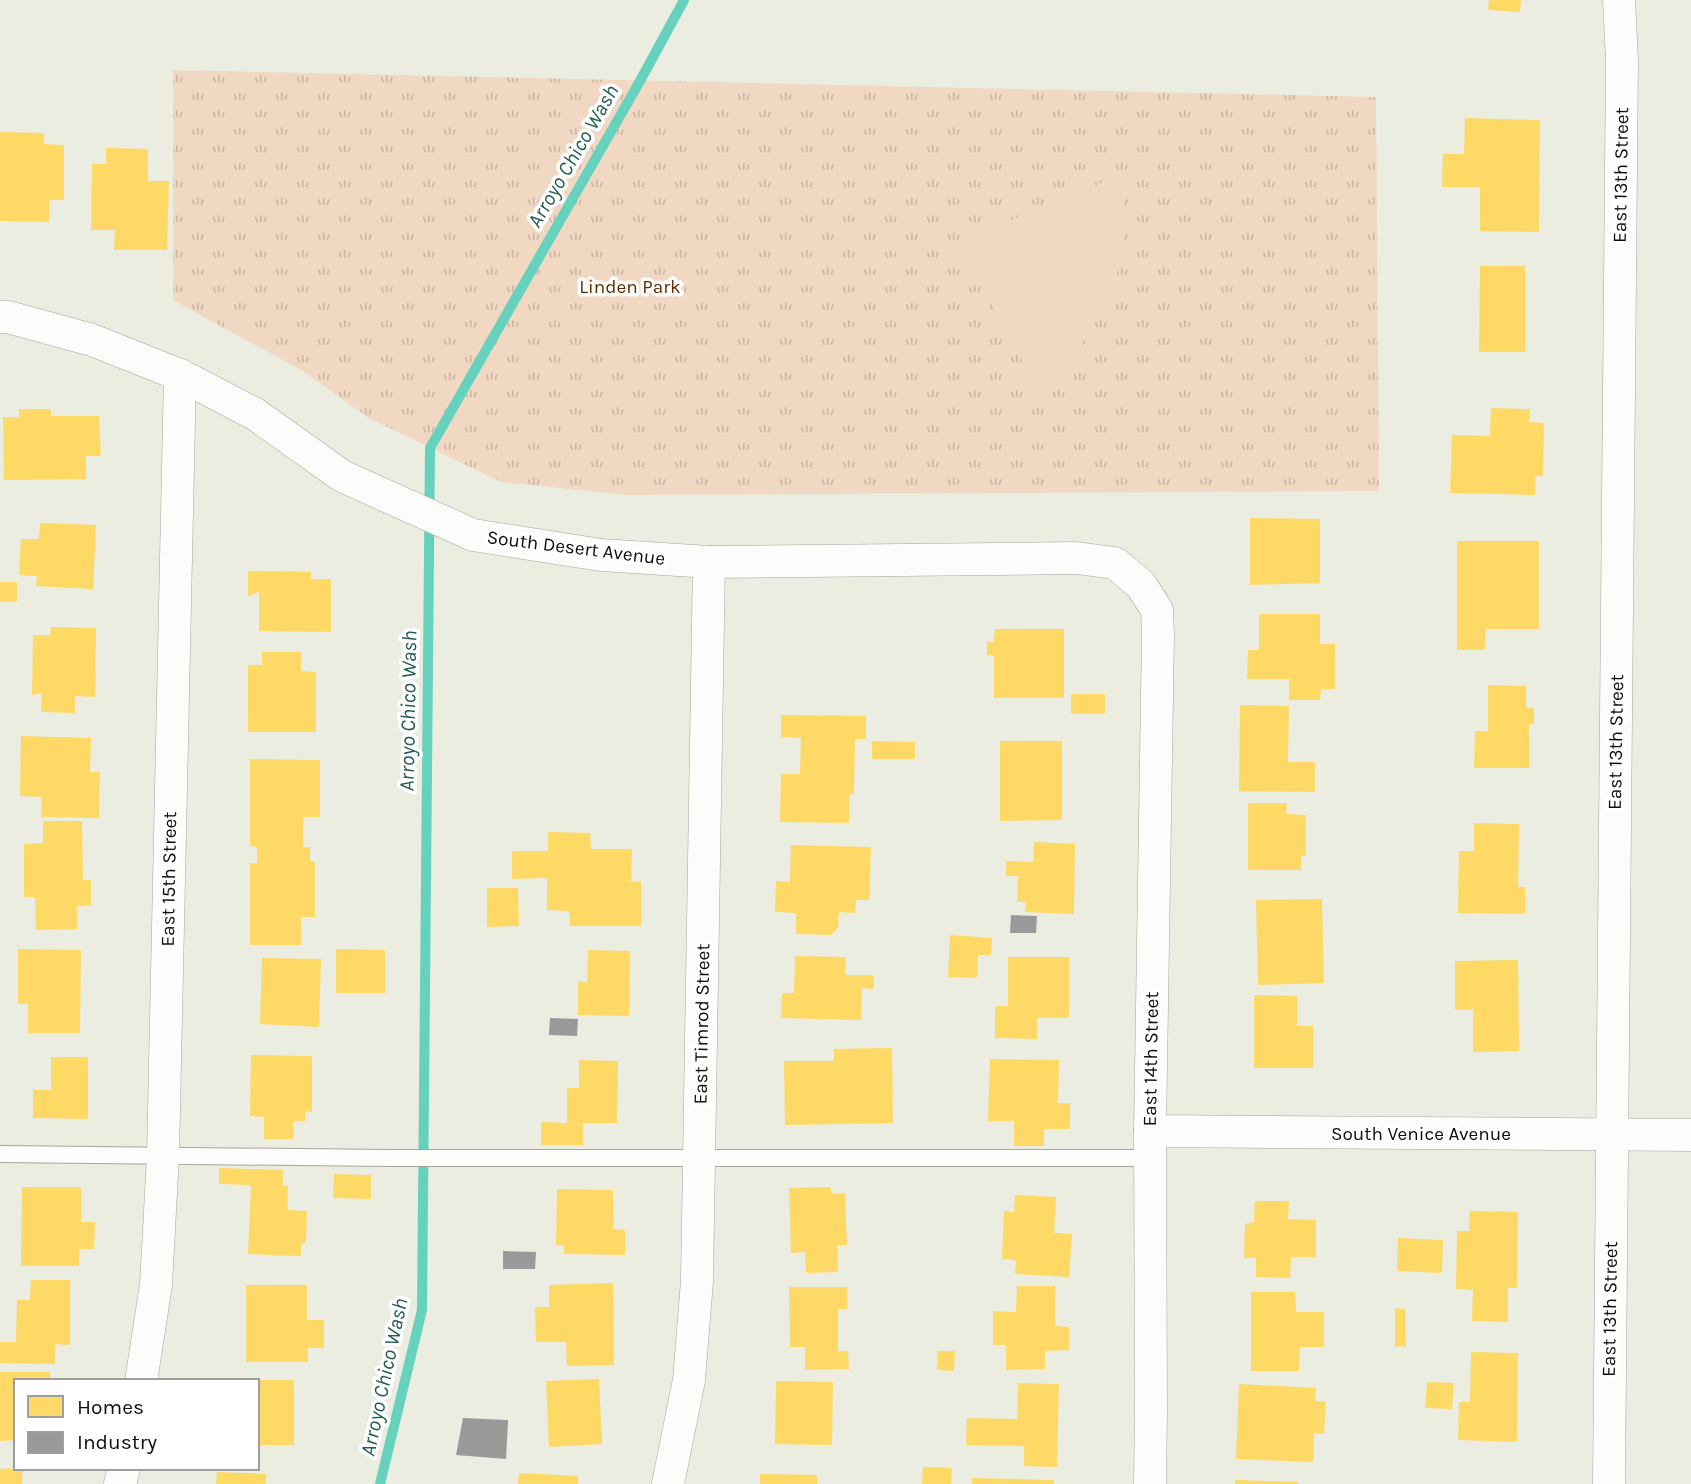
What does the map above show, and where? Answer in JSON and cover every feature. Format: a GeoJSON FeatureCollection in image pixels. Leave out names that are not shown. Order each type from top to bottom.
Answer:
{"type":"FeatureCollection","features":[{"type":"Feature","properties":{"kind":"street","name":"East 13th Street"},"geometry":{"type":"LineString","coordinates":[[1609,1484],[1622,61],[1619,0]]}},
{"type":"Feature","properties":{"kind":"street","name":"South Desert Avenue"},"geometry":{"type":"LineString","coordinates":[[0,317],[92,340],[180,375],[255,414],[342,477],[473,535],[601,555],[709,562],[1076,558],[1115,563],[1141,585],[1157,610],[1157,635]]}},
{"type":"Feature","properties":{"kind":"street","name":"East 15th Street"},"geometry":{"type":"LineString","coordinates":[[141,1379],[156,1286],[163,1156],[180,375]]}},
{"type":"Feature","properties":{"kind":"street","name":"East Timrod Street"},"geometry":{"type":"LineString","coordinates":[[668,1484],[689,1380],[697,1281],[709,562]]}},
{"type":"Feature","properties":{"kind":"street","name":"East 14th Street"},"geometry":{"type":"LineString","coordinates":[[1150,1484],[1150,1145],[1157,635]]}},
{"type":"Feature","properties":{"kind":"street","name":"South Venice Avenue"},"geometry":{"type":"LineString","coordinates":[[1150,1145],[1691,1135]]}},
{"type":"Feature","properties":{"kind":"lane"},"geometry":{"type":"LineString","coordinates":[[0,1154],[699,1158],[1150,1145]]}},
{"type":"Feature","properties":{"kind":"green space","name":"Linden Park"},"geometry":{"type":"Polygon","coordinates":[[[173,70],[1376,97],[1379,491],[628,495],[501,482],[369,418],[301,370],[173,300],[173,70]]]}},
{"type":"Feature","properties":{"kind":"green space"},"geometry":{"type":"Polygon","coordinates":[[[1119,176],[1124,197],[1123,247],[1112,293],[1080,348],[1036,385],[964,254],[972,236],[1119,176]]]}},
{"type":"Feature","properties":{"kind":"building: Homes"},"geometry":{"type":"Polygon","coordinates":[[[1489,0],[1521,0],[1520,12],[1488,10],[1489,0]]]}},
{"type":"Feature","properties":{"kind":"building: Homes"},"geometry":{"type":"Polygon","coordinates":[[[1465,118],[1540,120],[1539,232],[1480,231],[1480,187],[1442,187],[1443,154],[1464,154],[1465,118]]]}},
{"type":"Feature","properties":{"kind":"building: Homes"},"geometry":{"type":"Polygon","coordinates":[[[0,132],[44,133],[44,144],[64,145],[64,200],[49,200],[49,222],[0,221],[0,132]]]}},
{"type":"Feature","properties":{"kind":"building: Homes"},"geometry":{"type":"Polygon","coordinates":[[[106,148],[148,149],[148,181],[169,181],[167,250],[114,250],[115,230],[91,230],[92,164],[106,164],[106,148]]]}},
{"type":"Feature","properties":{"kind":"building: Homes"},"geometry":{"type":"Polygon","coordinates":[[[1480,266],[1525,266],[1525,352],[1479,352],[1480,266]]]}},
{"type":"Feature","properties":{"kind":"building: Homes"},"geometry":{"type":"Polygon","coordinates":[[[1491,408],[1530,409],[1529,422],[1544,423],[1543,476],[1535,476],[1535,495],[1450,493],[1452,435],[1490,436],[1491,408]]]}},
{"type":"Feature","properties":{"kind":"building: Homes"},"geometry":{"type":"Polygon","coordinates":[[[19,409],[51,409],[51,416],[99,416],[101,456],[86,456],[86,479],[4,480],[3,417],[19,417],[19,409]]]}},
{"type":"Feature","properties":{"kind":"building: Homes"},"geometry":{"type":"Polygon","coordinates":[[[1250,518],[1320,519],[1320,583],[1250,585],[1250,518]]]}},
{"type":"Feature","properties":{"kind":"building: Homes"},"geometry":{"type":"Polygon","coordinates":[[[40,523],[96,525],[93,589],[36,586],[37,576],[19,575],[21,539],[39,539],[40,523]]]}},
{"type":"Feature","properties":{"kind":"building: Homes"},"geometry":{"type":"Polygon","coordinates":[[[1457,541],[1539,541],[1539,629],[1486,629],[1485,650],[1457,650],[1457,541]]]}},
{"type":"Feature","properties":{"kind":"building: Homes"},"geometry":{"type":"Polygon","coordinates":[[[248,571],[311,572],[311,579],[331,579],[331,632],[259,631],[259,592],[248,596],[248,571]]]}},
{"type":"Feature","properties":{"kind":"building: Homes"},"geometry":{"type":"Polygon","coordinates":[[[0,582],[17,582],[17,602],[0,602],[0,582]]]}},
{"type":"Feature","properties":{"kind":"building: Homes"},"geometry":{"type":"Polygon","coordinates":[[[1259,614],[1320,614],[1320,644],[1335,644],[1335,689],[1321,689],[1320,700],[1289,700],[1289,679],[1247,679],[1248,650],[1259,650],[1259,614]]]}},
{"type":"Feature","properties":{"kind":"building: Homes"},"geometry":{"type":"Polygon","coordinates":[[[51,627],[96,628],[95,697],[75,696],[75,713],[41,712],[42,693],[32,695],[33,635],[50,635],[51,627]]]}},
{"type":"Feature","properties":{"kind":"building: Homes"},"geometry":{"type":"Polygon","coordinates":[[[995,629],[1064,629],[1064,698],[994,698],[994,655],[987,655],[987,642],[994,642],[995,629]]]}},
{"type":"Feature","properties":{"kind":"building: Homes"},"geometry":{"type":"Polygon","coordinates":[[[262,652],[301,652],[301,671],[316,672],[316,732],[248,732],[248,665],[262,665],[262,652]]]}},
{"type":"Feature","properties":{"kind":"building: Homes"},"geometry":{"type":"Polygon","coordinates":[[[1488,685],[1526,686],[1526,707],[1534,708],[1534,724],[1529,723],[1529,768],[1474,768],[1475,731],[1488,731],[1488,685]]]}},
{"type":"Feature","properties":{"kind":"building: Homes"},"geometry":{"type":"Polygon","coordinates":[[[1071,694],[1105,694],[1105,714],[1071,714],[1071,694]]]}},
{"type":"Feature","properties":{"kind":"building: Homes"},"geometry":{"type":"Polygon","coordinates":[[[1240,705],[1289,706],[1288,762],[1315,762],[1315,792],[1239,791],[1240,705]]]}},
{"type":"Feature","properties":{"kind":"building: Homes"},"geometry":{"type":"Polygon","coordinates":[[[781,715],[866,716],[866,739],[855,739],[854,794],[849,794],[849,823],[780,822],[781,774],[800,774],[801,738],[781,737],[781,715]]]}},
{"type":"Feature","properties":{"kind":"building: Homes"},"geometry":{"type":"Polygon","coordinates":[[[21,736],[91,738],[90,772],[100,772],[99,818],[41,817],[42,797],[20,796],[21,736]]]}},
{"type":"Feature","properties":{"kind":"building: Homes"},"geometry":{"type":"Polygon","coordinates":[[[872,741],[915,742],[915,759],[872,759],[872,741]]]}},
{"type":"Feature","properties":{"kind":"building: Homes"},"geometry":{"type":"Polygon","coordinates":[[[1000,741],[1062,741],[1062,820],[1000,821],[1000,741]]]}},
{"type":"Feature","properties":{"kind":"building: Homes"},"geometry":{"type":"Polygon","coordinates":[[[250,759],[320,760],[320,817],[303,817],[303,847],[310,847],[310,860],[315,862],[315,917],[301,917],[301,945],[250,945],[250,863],[257,863],[257,847],[250,846],[250,759]]]}},
{"type":"Feature","properties":{"kind":"building: Homes"},"geometry":{"type":"Polygon","coordinates":[[[1248,803],[1287,803],[1286,814],[1306,815],[1306,856],[1301,856],[1301,870],[1248,870],[1248,803]]]}},
{"type":"Feature","properties":{"kind":"building: Homes"},"geometry":{"type":"Polygon","coordinates":[[[43,821],[82,821],[83,880],[91,880],[91,905],[77,906],[77,929],[36,930],[35,897],[24,897],[24,844],[43,843],[43,821]]]}},
{"type":"Feature","properties":{"kind":"building: Homes"},"geometry":{"type":"Polygon","coordinates":[[[1474,823],[1519,824],[1518,887],[1525,887],[1525,914],[1458,913],[1459,851],[1474,851],[1474,823]]]}},
{"type":"Feature","properties":{"kind":"building: Homes"},"geometry":{"type":"Polygon","coordinates":[[[548,832],[590,833],[591,849],[632,849],[631,882],[641,881],[641,926],[570,926],[569,911],[547,910],[547,878],[512,879],[512,851],[548,851],[548,832]]]}},
{"type":"Feature","properties":{"kind":"building: Homes"},"geometry":{"type":"Polygon","coordinates":[[[1034,842],[1075,844],[1074,914],[1025,912],[1026,902],[1017,902],[1018,876],[1006,876],[1006,861],[1033,862],[1034,842]]]}},
{"type":"Feature","properties":{"kind":"building: Homes"},"geometry":{"type":"Polygon","coordinates":[[[791,845],[871,847],[869,900],[856,900],[855,913],[839,912],[838,928],[831,935],[796,934],[796,913],[775,912],[776,881],[790,882],[791,845]]]}},
{"type":"Feature","properties":{"kind":"building: Homes"},"geometry":{"type":"Polygon","coordinates":[[[487,888],[518,888],[519,926],[487,927],[487,888]]]}},
{"type":"Feature","properties":{"kind":"building: Homes"},"geometry":{"type":"Polygon","coordinates":[[[1322,899],[1324,983],[1258,985],[1256,900],[1322,899]]]}},
{"type":"Feature","properties":{"kind":"building: Homes"},"geometry":{"type":"Polygon","coordinates":[[[950,935],[992,938],[991,955],[978,955],[977,978],[948,977],[950,935]]]}},
{"type":"Feature","properties":{"kind":"building: Homes"},"geometry":{"type":"Polygon","coordinates":[[[18,949],[81,950],[80,1033],[28,1033],[28,1004],[18,1004],[18,949]]]}},
{"type":"Feature","properties":{"kind":"building: Homes"},"geometry":{"type":"Polygon","coordinates":[[[336,949],[385,950],[385,993],[336,993],[336,949]]]}},
{"type":"Feature","properties":{"kind":"building: Homes"},"geometry":{"type":"Polygon","coordinates":[[[588,950],[630,951],[629,1016],[578,1015],[578,981],[587,983],[588,950]]]}},
{"type":"Feature","properties":{"kind":"building: Homes"},"geometry":{"type":"Polygon","coordinates":[[[795,956],[846,957],[845,975],[874,975],[874,989],[862,988],[861,1020],[781,1018],[782,993],[794,993],[795,956]]]}},
{"type":"Feature","properties":{"kind":"building: Homes"},"geometry":{"type":"Polygon","coordinates":[[[1008,957],[1069,957],[1069,1018],[1037,1018],[1037,1039],[995,1038],[995,1006],[1008,1006],[1008,957]]]}},
{"type":"Feature","properties":{"kind":"building: Homes"},"geometry":{"type":"Polygon","coordinates":[[[262,958],[321,959],[319,1027],[260,1024],[262,958]]]}},
{"type":"Feature","properties":{"kind":"building: Homes"},"geometry":{"type":"Polygon","coordinates":[[[1518,960],[1519,1051],[1473,1052],[1473,1010],[1455,1010],[1455,961],[1518,960]]]}},
{"type":"Feature","properties":{"kind":"building: Homes"},"geometry":{"type":"Polygon","coordinates":[[[1254,995],[1297,996],[1297,1026],[1313,1026],[1313,1068],[1254,1068],[1254,995]]]}},
{"type":"Feature","properties":{"kind":"building: Homes"},"geometry":{"type":"Polygon","coordinates":[[[892,1048],[893,1123],[785,1125],[784,1061],[834,1061],[834,1049],[892,1048]]]}},
{"type":"Feature","properties":{"kind":"building: Homes"},"geometry":{"type":"Polygon","coordinates":[[[251,1055],[312,1056],[312,1112],[305,1111],[305,1121],[293,1121],[293,1139],[264,1139],[264,1117],[250,1116],[251,1055]]]}},
{"type":"Feature","properties":{"kind":"building: Homes"},"geometry":{"type":"Polygon","coordinates":[[[51,1057],[88,1057],[88,1119],[33,1118],[33,1090],[51,1090],[51,1057]]]}},
{"type":"Feature","properties":{"kind":"building: Homes"},"geometry":{"type":"Polygon","coordinates":[[[990,1059],[1059,1060],[1058,1103],[1070,1103],[1070,1129],[1044,1129],[1044,1146],[1014,1146],[1014,1121],[988,1121],[990,1059]]]}},
{"type":"Feature","properties":{"kind":"building: Homes"},"geometry":{"type":"Polygon","coordinates":[[[579,1060],[618,1061],[617,1123],[583,1123],[583,1145],[541,1145],[541,1122],[567,1123],[567,1088],[579,1088],[579,1060]]]}},
{"type":"Feature","properties":{"kind":"building: Homes"},"geometry":{"type":"Polygon","coordinates":[[[219,1168],[283,1170],[283,1186],[288,1186],[287,1210],[307,1211],[306,1242],[301,1245],[301,1256],[248,1254],[251,1185],[219,1184],[219,1168]]]}},
{"type":"Feature","properties":{"kind":"building: Homes"},"geometry":{"type":"Polygon","coordinates":[[[334,1174],[371,1175],[371,1199],[333,1198],[334,1174]]]}},
{"type":"Feature","properties":{"kind":"building: Homes"},"geometry":{"type":"Polygon","coordinates":[[[22,1187],[81,1187],[81,1222],[95,1222],[94,1249],[79,1249],[79,1266],[21,1266],[22,1187]]]}},
{"type":"Feature","properties":{"kind":"building: Homes"},"geometry":{"type":"Polygon","coordinates":[[[831,1187],[831,1194],[845,1193],[847,1245],[837,1245],[838,1272],[806,1273],[805,1252],[791,1253],[789,1188],[831,1187]]]}},
{"type":"Feature","properties":{"kind":"building: Homes"},"geometry":{"type":"Polygon","coordinates":[[[557,1189],[613,1190],[613,1229],[625,1230],[625,1255],[564,1254],[564,1245],[556,1245],[557,1189]]]}},
{"type":"Feature","properties":{"kind":"building: Homes"},"geometry":{"type":"Polygon","coordinates":[[[1015,1195],[1056,1197],[1054,1233],[1072,1234],[1069,1277],[1015,1274],[1016,1260],[1002,1259],[1004,1211],[1014,1212],[1015,1195]]]}},
{"type":"Feature","properties":{"kind":"building: Homes"},"geometry":{"type":"Polygon","coordinates":[[[1255,1201],[1289,1201],[1288,1219],[1316,1220],[1316,1257],[1291,1257],[1290,1278],[1256,1277],[1256,1258],[1244,1258],[1245,1224],[1254,1222],[1255,1201]]]}},
{"type":"Feature","properties":{"kind":"building: Homes"},"geometry":{"type":"Polygon","coordinates":[[[1470,1211],[1518,1212],[1517,1288],[1508,1288],[1508,1322],[1472,1321],[1473,1290],[1456,1289],[1457,1231],[1469,1231],[1470,1211]]]}},
{"type":"Feature","properties":{"kind":"building: Homes"},"geometry":{"type":"Polygon","coordinates":[[[1398,1238],[1443,1240],[1442,1273],[1397,1271],[1398,1238]]]}},
{"type":"Feature","properties":{"kind":"building: Homes"},"geometry":{"type":"Polygon","coordinates":[[[31,1280],[70,1280],[70,1345],[55,1344],[55,1364],[0,1363],[0,1342],[16,1342],[17,1300],[30,1300],[31,1280]]]}},
{"type":"Feature","properties":{"kind":"building: Homes"},"geometry":{"type":"Polygon","coordinates":[[[613,1283],[614,1365],[567,1366],[566,1342],[536,1342],[535,1307],[549,1307],[549,1285],[613,1283]]]}},
{"type":"Feature","properties":{"kind":"building: Homes"},"geometry":{"type":"Polygon","coordinates":[[[246,1285],[307,1285],[307,1320],[324,1320],[324,1348],[308,1348],[308,1362],[246,1362],[246,1285]]]}},
{"type":"Feature","properties":{"kind":"building: Homes"},"geometry":{"type":"Polygon","coordinates":[[[1017,1286],[1055,1286],[1055,1326],[1069,1327],[1069,1350],[1045,1351],[1045,1369],[1006,1370],[1006,1345],[993,1345],[993,1311],[1016,1312],[1017,1286]]]}},
{"type":"Feature","properties":{"kind":"building: Homes"},"geometry":{"type":"Polygon","coordinates":[[[789,1287],[847,1287],[847,1309],[838,1309],[838,1351],[848,1351],[849,1369],[805,1370],[805,1347],[790,1347],[789,1287]]]}},
{"type":"Feature","properties":{"kind":"building: Homes"},"geometry":{"type":"Polygon","coordinates":[[[1251,1292],[1295,1292],[1296,1312],[1324,1312],[1324,1347],[1300,1347],[1299,1371],[1251,1371],[1251,1292]]]}},
{"type":"Feature","properties":{"kind":"building: Homes"},"geometry":{"type":"Polygon","coordinates":[[[1395,1308],[1405,1309],[1406,1346],[1395,1347],[1395,1308]]]}},
{"type":"Feature","properties":{"kind":"building: Homes"},"geometry":{"type":"Polygon","coordinates":[[[938,1351],[955,1351],[954,1371],[937,1370],[938,1351]]]}},
{"type":"Feature","properties":{"kind":"building: Homes"},"geometry":{"type":"Polygon","coordinates":[[[1471,1352],[1518,1353],[1517,1442],[1458,1440],[1459,1402],[1470,1402],[1471,1352]]]}},
{"type":"Feature","properties":{"kind":"building: Homes"},"geometry":{"type":"Polygon","coordinates":[[[0,1372],[50,1372],[50,1379],[14,1379],[14,1440],[0,1441],[0,1372]]]}},
{"type":"Feature","properties":{"kind":"building: Homes"},"geometry":{"type":"Polygon","coordinates":[[[599,1379],[602,1444],[549,1447],[546,1381],[599,1379]]]}},
{"type":"Feature","properties":{"kind":"building: Homes"},"geometry":{"type":"Polygon","coordinates":[[[259,1380],[294,1380],[294,1445],[259,1445],[259,1380]]]}},
{"type":"Feature","properties":{"kind":"building: Homes"},"geometry":{"type":"Polygon","coordinates":[[[776,1381],[833,1382],[832,1445],[775,1444],[776,1381]]]}},
{"type":"Feature","properties":{"kind":"building: Homes"},"geometry":{"type":"Polygon","coordinates":[[[1427,1382],[1454,1383],[1452,1409],[1425,1408],[1427,1382]]]}},
{"type":"Feature","properties":{"kind":"building: Homes"},"geometry":{"type":"Polygon","coordinates":[[[1018,1383],[1059,1384],[1057,1467],[1024,1466],[1024,1446],[966,1445],[967,1418],[1017,1419],[1018,1383]]]}},
{"type":"Feature","properties":{"kind":"building: Homes"},"geometry":{"type":"Polygon","coordinates":[[[1239,1384],[1316,1388],[1315,1401],[1326,1402],[1324,1434],[1314,1433],[1313,1462],[1236,1459],[1239,1384]]]}},
{"type":"Feature","properties":{"kind":"building: Homes"},"geometry":{"type":"Polygon","coordinates":[[[923,1467],[952,1468],[951,1484],[922,1484],[923,1467]]]}},
{"type":"Feature","properties":{"kind":"building: Homes"},"geometry":{"type":"Polygon","coordinates":[[[0,1469],[22,1470],[22,1484],[0,1484],[0,1469]]]}},
{"type":"Feature","properties":{"kind":"building: Homes"},"geometry":{"type":"Polygon","coordinates":[[[217,1472],[266,1474],[266,1484],[216,1484],[217,1472]]]}},
{"type":"Feature","properties":{"kind":"building: Homes"},"geometry":{"type":"Polygon","coordinates":[[[519,1473],[578,1476],[578,1484],[518,1484],[519,1473]]]}},
{"type":"Feature","properties":{"kind":"building: Homes"},"geometry":{"type":"Polygon","coordinates":[[[760,1474],[817,1475],[817,1484],[760,1484],[760,1474]]]}},
{"type":"Feature","properties":{"kind":"building: Homes"},"geometry":{"type":"Polygon","coordinates":[[[972,1478],[1054,1480],[1054,1484],[972,1484],[972,1478]]]}},
{"type":"Feature","properties":{"kind":"building: Homes"},"geometry":{"type":"Polygon","coordinates":[[[1235,1480],[1298,1482],[1298,1484],[1235,1484],[1235,1480]]]}},
{"type":"Feature","properties":{"kind":"building: Industry"},"geometry":{"type":"Polygon","coordinates":[[[1011,915],[1037,916],[1036,933],[1010,933],[1011,915]]]}},
{"type":"Feature","properties":{"kind":"building: Industry"},"geometry":{"type":"Polygon","coordinates":[[[550,1018],[578,1019],[577,1036],[549,1035],[550,1018]]]}},
{"type":"Feature","properties":{"kind":"building: Industry"},"geometry":{"type":"Polygon","coordinates":[[[503,1251],[536,1252],[535,1269],[503,1269],[503,1251]]]}},
{"type":"Feature","properties":{"kind":"building: Industry"},"geometry":{"type":"Polygon","coordinates":[[[463,1418],[508,1420],[506,1459],[456,1455],[463,1418]]]}},
{"type":"Feature","properties":{"kind":"waterway","name":"Arroyo Chico Wash"},"geometry":{"type":"LineString","coordinates":[[380,1484],[422,1310],[430,448],[684,0]]}}]}
